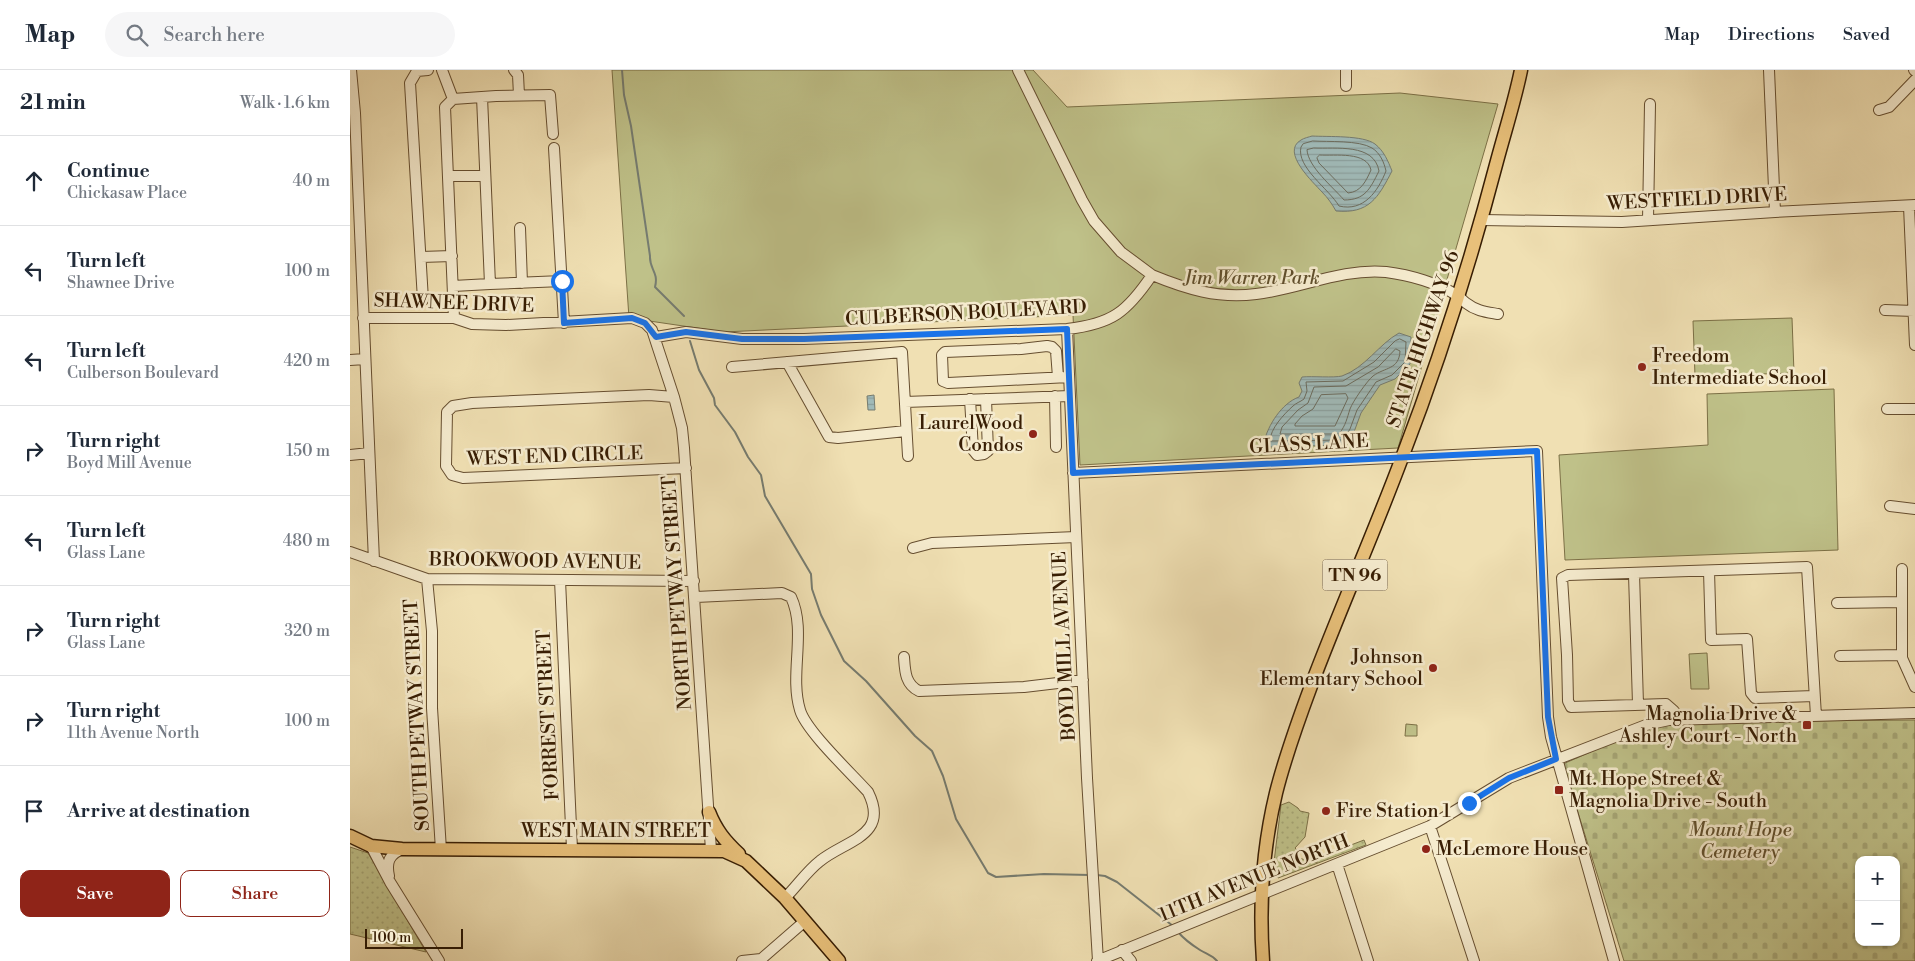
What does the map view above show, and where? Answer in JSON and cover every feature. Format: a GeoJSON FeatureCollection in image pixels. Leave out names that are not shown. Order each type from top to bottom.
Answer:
{"type":"FeatureCollection","features":[{"type":"Feature","properties":{"kind":"main road","name":"STATE HIGHWAY 96"},"geometry":{"type":"LineString","coordinates":[[1263,961],[1261,932],[1262,894],[1267,846],[1274,803],[1295,730],[1335,622],[1402,458],[1429,385],[1482,220],[1521,70]]}},
{"type":"Feature","properties":{"kind":"main road"},"geometry":{"type":"LineString","coordinates":[[708,812],[714,827],[724,840],[746,861]]}},
{"type":"Feature","properties":{"kind":"main road","name":"WEST MAIN STREET"},"geometry":{"type":"LineString","coordinates":[[350,836],[371,846],[402,849],[724,851],[746,861],[785,898],[839,961]]}},
{"type":"Feature","properties":{"kind":"street"},"geometry":{"type":"LineString","coordinates":[[351,70],[355,257],[363,318],[374,561]]}},
{"type":"Feature","properties":{"kind":"street"},"geometry":{"type":"LineString","coordinates":[[423,300],[410,83],[417,71],[428,70]]}},
{"type":"Feature","properties":{"kind":"street"},"geometry":{"type":"LineString","coordinates":[[442,70],[454,100]]}},
{"type":"Feature","properties":{"kind":"street"},"geometry":{"type":"LineString","coordinates":[[514,70],[518,75],[521,95]]}},
{"type":"Feature","properties":{"kind":"street"},"geometry":{"type":"LineString","coordinates":[[1018,70],[1094,221],[1121,252],[1152,275],[1180,287],[1208,293],[1238,296],[1278,290],[1331,276],[1375,271],[1403,275],[1429,282],[1458,296],[1474,309],[1498,314]]}},
{"type":"Feature","properties":{"kind":"street"},"geometry":{"type":"LineString","coordinates":[[1346,70],[1346,86]]}},
{"type":"Feature","properties":{"kind":"street"},"geometry":{"type":"LineString","coordinates":[[1769,70],[1776,212]]}},
{"type":"Feature","properties":{"kind":"street"},"geometry":{"type":"LineString","coordinates":[[1879,110],[1889,107],[1915,80]]}},
{"type":"Feature","properties":{"kind":"street"},"geometry":{"type":"LineString","coordinates":[[454,318],[445,107],[454,100],[482,97],[550,95],[553,134]]}},
{"type":"Feature","properties":{"kind":"street"},"geometry":{"type":"LineString","coordinates":[[482,97],[490,284]]}},
{"type":"Feature","properties":{"kind":"street"},"geometry":{"type":"LineString","coordinates":[[1648,220],[1650,104]]}},
{"type":"Feature","properties":{"kind":"street"},"geometry":{"type":"LineString","coordinates":[[554,148],[564,323]]}},
{"type":"Feature","properties":{"kind":"street"},"geometry":{"type":"LineString","coordinates":[[448,176],[485,176]]}},
{"type":"Feature","properties":{"kind":"street"},"geometry":{"type":"LineString","coordinates":[[1912,206],[1915,345]]}},
{"type":"Feature","properties":{"kind":"street","name":"WESTFIELD DRIVE"},"geometry":{"type":"LineString","coordinates":[[1482,220],[1622,222],[1776,212],[1912,206]]}},
{"type":"Feature","properties":{"kind":"street"},"geometry":{"type":"LineString","coordinates":[[520,228],[522,283]]}},
{"type":"Feature","properties":{"kind":"street"},"geometry":{"type":"LineString","coordinates":[[420,257],[452,256]]}},
{"type":"Feature","properties":{"kind":"street","name":"CULBERSON BOULEVARD"},"geometry":{"type":"LineString","coordinates":[[656,337],[686,332],[751,339],[1067,329],[1098,324],[1113,317],[1128,307],[1152,275]]}},
{"type":"Feature","properties":{"kind":"street"},"geometry":{"type":"LineString","coordinates":[[453,286],[562,281]]}},
{"type":"Feature","properties":{"kind":"street"},"geometry":{"type":"LineString","coordinates":[[1885,310],[1914,311]]}},
{"type":"Feature","properties":{"kind":"street","name":"SHAWNEE DRIVE"},"geometry":{"type":"LineString","coordinates":[[363,318],[454,318],[472,324],[564,323],[632,318],[645,323],[656,337]]}},
{"type":"Feature","properties":{"kind":"street","name":"BOYD MILL AVENUE"},"geometry":{"type":"LineString","coordinates":[[1067,329],[1098,961]]}},
{"type":"Feature","properties":{"kind":"street","name":"NORTH PETWAY STREET"},"geometry":{"type":"LineString","coordinates":[[656,337],[682,428],[696,597],[711,850]]}},
{"type":"Feature","properties":{"kind":"street"},"geometry":{"type":"LineString","coordinates":[[1058,378],[1056,351],[1052,347],[1047,346],[1021,350],[945,352],[942,355],[943,381],[948,383],[1058,378],[1069,377]]}},
{"type":"Feature","properties":{"kind":"street"},"geometry":{"type":"LineString","coordinates":[[732,367],[902,352],[908,456]]}},
{"type":"Feature","properties":{"kind":"street"},"geometry":{"type":"LineString","coordinates":[[350,360],[365,359]]}},
{"type":"Feature","properties":{"kind":"street"},"geometry":{"type":"LineString","coordinates":[[787,362],[829,436],[838,438],[906,431]]}},
{"type":"Feature","properties":{"kind":"street","name":"WEST END CIRCLE"},"geometry":{"type":"LineString","coordinates":[[674,396],[649,395],[482,402],[453,406],[447,412],[446,466],[452,475],[463,478],[686,468]]}},
{"type":"Feature","properties":{"kind":"street"},"geometry":{"type":"LineString","coordinates":[[1055,396],[1056,447]]}},
{"type":"Feature","properties":{"kind":"street"},"geometry":{"type":"LineString","coordinates":[[905,402],[1070,396]]}},
{"type":"Feature","properties":{"kind":"street"},"geometry":{"type":"LineString","coordinates":[[970,399],[973,450],[977,455],[988,451],[986,399]]}},
{"type":"Feature","properties":{"kind":"street"},"geometry":{"type":"LineString","coordinates":[[1887,409],[1915,409]]}},
{"type":"Feature","properties":{"kind":"street","name":"GLASS LANE"},"geometry":{"type":"LineString","coordinates":[[1073,473],[1537,451],[1548,717],[1556,759]]}},
{"type":"Feature","properties":{"kind":"street"},"geometry":{"type":"LineString","coordinates":[[350,455],[369,453]]}},
{"type":"Feature","properties":{"kind":"street"},"geometry":{"type":"LineString","coordinates":[[1890,506],[1915,509]]}},
{"type":"Feature","properties":{"kind":"street"},"geometry":{"type":"LineString","coordinates":[[914,548],[932,544],[1076,536]]}},
{"type":"Feature","properties":{"kind":"street","name":"BROOKWOOD AVENUE"},"geometry":{"type":"LineString","coordinates":[[350,552],[427,579],[694,582]]}},
{"type":"Feature","properties":{"kind":"street"},"geometry":{"type":"LineString","coordinates":[[1674,720],[1674,711],[1666,704],[1571,706],[1568,701],[1562,578],[1568,575],[1807,567],[1816,716]]}},
{"type":"Feature","properties":{"kind":"street"},"geometry":{"type":"LineString","coordinates":[[1902,569],[1902,655],[1915,687]]}},
{"type":"Feature","properties":{"kind":"street"},"geometry":{"type":"LineString","coordinates":[[1709,571],[1711,640],[1747,639],[1751,693],[1755,698],[1814,696]]}},
{"type":"Feature","properties":{"kind":"street"},"geometry":{"type":"LineString","coordinates":[[1634,574],[1638,704]]}},
{"type":"Feature","properties":{"kind":"street","name":"SOUTH PETWAY STREET"},"geometry":{"type":"LineString","coordinates":[[427,579],[432,632],[432,708],[441,850]]}},
{"type":"Feature","properties":{"kind":"street","name":"FORREST STREET"},"geometry":{"type":"LineString","coordinates":[[560,580],[572,849]]}},
{"type":"Feature","properties":{"kind":"street"},"geometry":{"type":"LineString","coordinates":[[696,597],[782,593],[791,596],[797,609],[798,702],[800,712],[809,727],[868,792],[874,804],[875,815],[871,828],[820,861],[785,898]]}},
{"type":"Feature","properties":{"kind":"street"},"geometry":{"type":"LineString","coordinates":[[1837,603],[1902,602]]}},
{"type":"Feature","properties":{"kind":"street"},"geometry":{"type":"LineString","coordinates":[[1840,656],[1902,655]]}},
{"type":"Feature","properties":{"kind":"street"},"geometry":{"type":"LineString","coordinates":[[904,657],[907,678],[910,684],[919,691],[1024,687],[1083,680]]}},
{"type":"Feature","properties":{"kind":"street","name":"11TH AVENUE NORTH"},"geometry":{"type":"LineString","coordinates":[[1098,961],[1430,826],[1509,778],[1646,725],[1674,720],[1915,713]]}},
{"type":"Feature","properties":{"kind":"street"},"geometry":{"type":"LineString","coordinates":[[1556,759],[1614,961]]}},
{"type":"Feature","properties":{"kind":"street"},"geometry":{"type":"LineString","coordinates":[[1430,826],[1474,961]]}},
{"type":"Feature","properties":{"kind":"street"},"geometry":{"type":"LineString","coordinates":[[371,846],[390,882],[440,961]]}},
{"type":"Feature","properties":{"kind":"street"},"geometry":{"type":"LineString","coordinates":[[390,882],[388,862],[393,854],[402,849]]}},
{"type":"Feature","properties":{"kind":"street"},"geometry":{"type":"LineString","coordinates":[[1337,864],[1368,961]]}},
{"type":"Feature","properties":{"kind":"street"},"geometry":{"type":"LineString","coordinates":[[742,961],[760,960],[805,921]]}},
{"type":"Feature","properties":{"kind":"street"},"geometry":{"type":"LineString","coordinates":[[1122,950],[1131,961]]}},
{"type":"Feature","properties":{"kind":"green space","name":"Jim Warren Park"},"geometry":{"type":"Polygon","coordinates":[[[612,70],[1033,70],[1067,107],[1400,93],[1498,104],[1398,448],[1080,465],[1073,315],[724,332],[629,318],[612,70]]]}},
{"type":"Feature","properties":{"kind":"green space"},"geometry":{"type":"Polygon","coordinates":[[[1792,318],[1794,373],[1695,376],[1693,321],[1792,318]]]}},
{"type":"Feature","properties":{"kind":"green space"},"geometry":{"type":"Polygon","coordinates":[[[1834,389],[1838,550],[1565,560],[1559,455],[1708,445],[1707,394],[1834,389]]]}},
{"type":"Feature","properties":{"kind":"green space"},"geometry":{"type":"Polygon","coordinates":[[[1707,653],[1709,689],[1691,689],[1689,654],[1707,653]]]}},
{"type":"Feature","properties":{"kind":"green space","name":"Mount Hope Cemetery"},"geometry":{"type":"Polygon","coordinates":[[[1915,720],[1915,961],[1624,961],[1563,764],[1659,722],[1915,720]]]}},
{"type":"Feature","properties":{"kind":"green space"},"geometry":{"type":"Polygon","coordinates":[[[1406,724],[1417,725],[1417,736],[1405,736],[1406,724]]]}},
{"type":"Feature","properties":{"kind":"green space"},"geometry":{"type":"Polygon","coordinates":[[[1289,802],[1300,811],[1309,813],[1305,837],[1295,848],[1297,850],[1295,857],[1317,863],[1317,858],[1364,840],[1366,845],[1278,878],[1274,862],[1281,805],[1289,802]]]}},
{"type":"Feature","properties":{"kind":"green space"},"geometry":{"type":"Polygon","coordinates":[[[350,847],[368,853],[426,952],[350,934],[350,847]]]}},
{"type":"Feature","properties":{"kind":"water"},"geometry":{"type":"Polygon","coordinates":[[[1312,136],[1362,139],[1370,141],[1381,150],[1392,171],[1377,196],[1365,207],[1357,210],[1336,211],[1306,175],[1294,152],[1296,145],[1302,139],[1312,136]]]}},
{"type":"Feature","properties":{"kind":"water"},"geometry":{"type":"Polygon","coordinates":[[[1399,333],[1411,337],[1410,364],[1395,379],[1380,385],[1361,413],[1354,432],[1345,445],[1269,447],[1264,442],[1277,415],[1287,404],[1299,397],[1302,391],[1299,383],[1302,377],[1342,376],[1365,362],[1399,333]]]}},
{"type":"Feature","properties":{"kind":"water"},"geometry":{"type":"Polygon","coordinates":[[[874,395],[875,410],[868,410],[867,396],[874,395]]]}},
{"type":"Feature","properties":{"kind":"waterway"},"geometry":{"type":"LineString","coordinates":[[622,70],[624,95],[631,126],[650,260],[656,278],[655,287],[684,316]]}},
{"type":"Feature","properties":{"kind":"waterway"},"geometry":{"type":"LineString","coordinates":[[690,341],[699,370],[714,398],[715,405],[735,432],[748,457],[761,475],[765,496],[811,574],[812,589],[821,615],[844,661],[866,681],[915,736],[932,751],[943,776],[956,819],[988,873],[996,877],[1044,874],[1090,875]]}},
{"type":"Feature","properties":{"kind":"waterway"},"geometry":{"type":"LineString","coordinates":[[1097,875],[1105,876],[1117,882],[1173,926]]}},
{"type":"Feature","properties":{"kind":"waterway"},"geometry":{"type":"LineString","coordinates":[[1178,932],[1191,944],[1217,961]]}},
{"type":"Feature","properties":{"kind":"place","name":"Freedom Intermediate School"},"geometry":{"type":"Point","coordinates":[1642,367]}},
{"type":"Feature","properties":{"kind":"place","name":"LaurelWood Condos"},"geometry":{"type":"Point","coordinates":[1033,434]}},
{"type":"Feature","properties":{"kind":"place","name":"Johnson Elementary School"},"geometry":{"type":"Point","coordinates":[1433,668]}},
{"type":"Feature","properties":{"kind":"place","name":"Magnolia Drive & Ashley Court - North"},"geometry":{"type":"Point","coordinates":[1807,725]}},
{"type":"Feature","properties":{"kind":"place","name":"Mt. Hope Street & Magnolia Drive - South"},"geometry":{"type":"Point","coordinates":[1559,790]}},
{"type":"Feature","properties":{"kind":"place","name":"Fire Station 1"},"geometry":{"type":"Point","coordinates":[1326,811]}},
{"type":"Feature","properties":{"kind":"place","name":"McLemore House"},"geometry":{"type":"Point","coordinates":[1426,849]}},
{"type":"Feature","properties":{"kind":"route"},"geometry":{"type":"LineString","coordinates":[[562,281],[564,323],[632,318],[645,323],[656,337],[686,332],[742,339],[804,339],[1067,329],[1073,473],[1537,451],[1548,717],[1556,759],[1509,778],[1469,803]]}}]}
